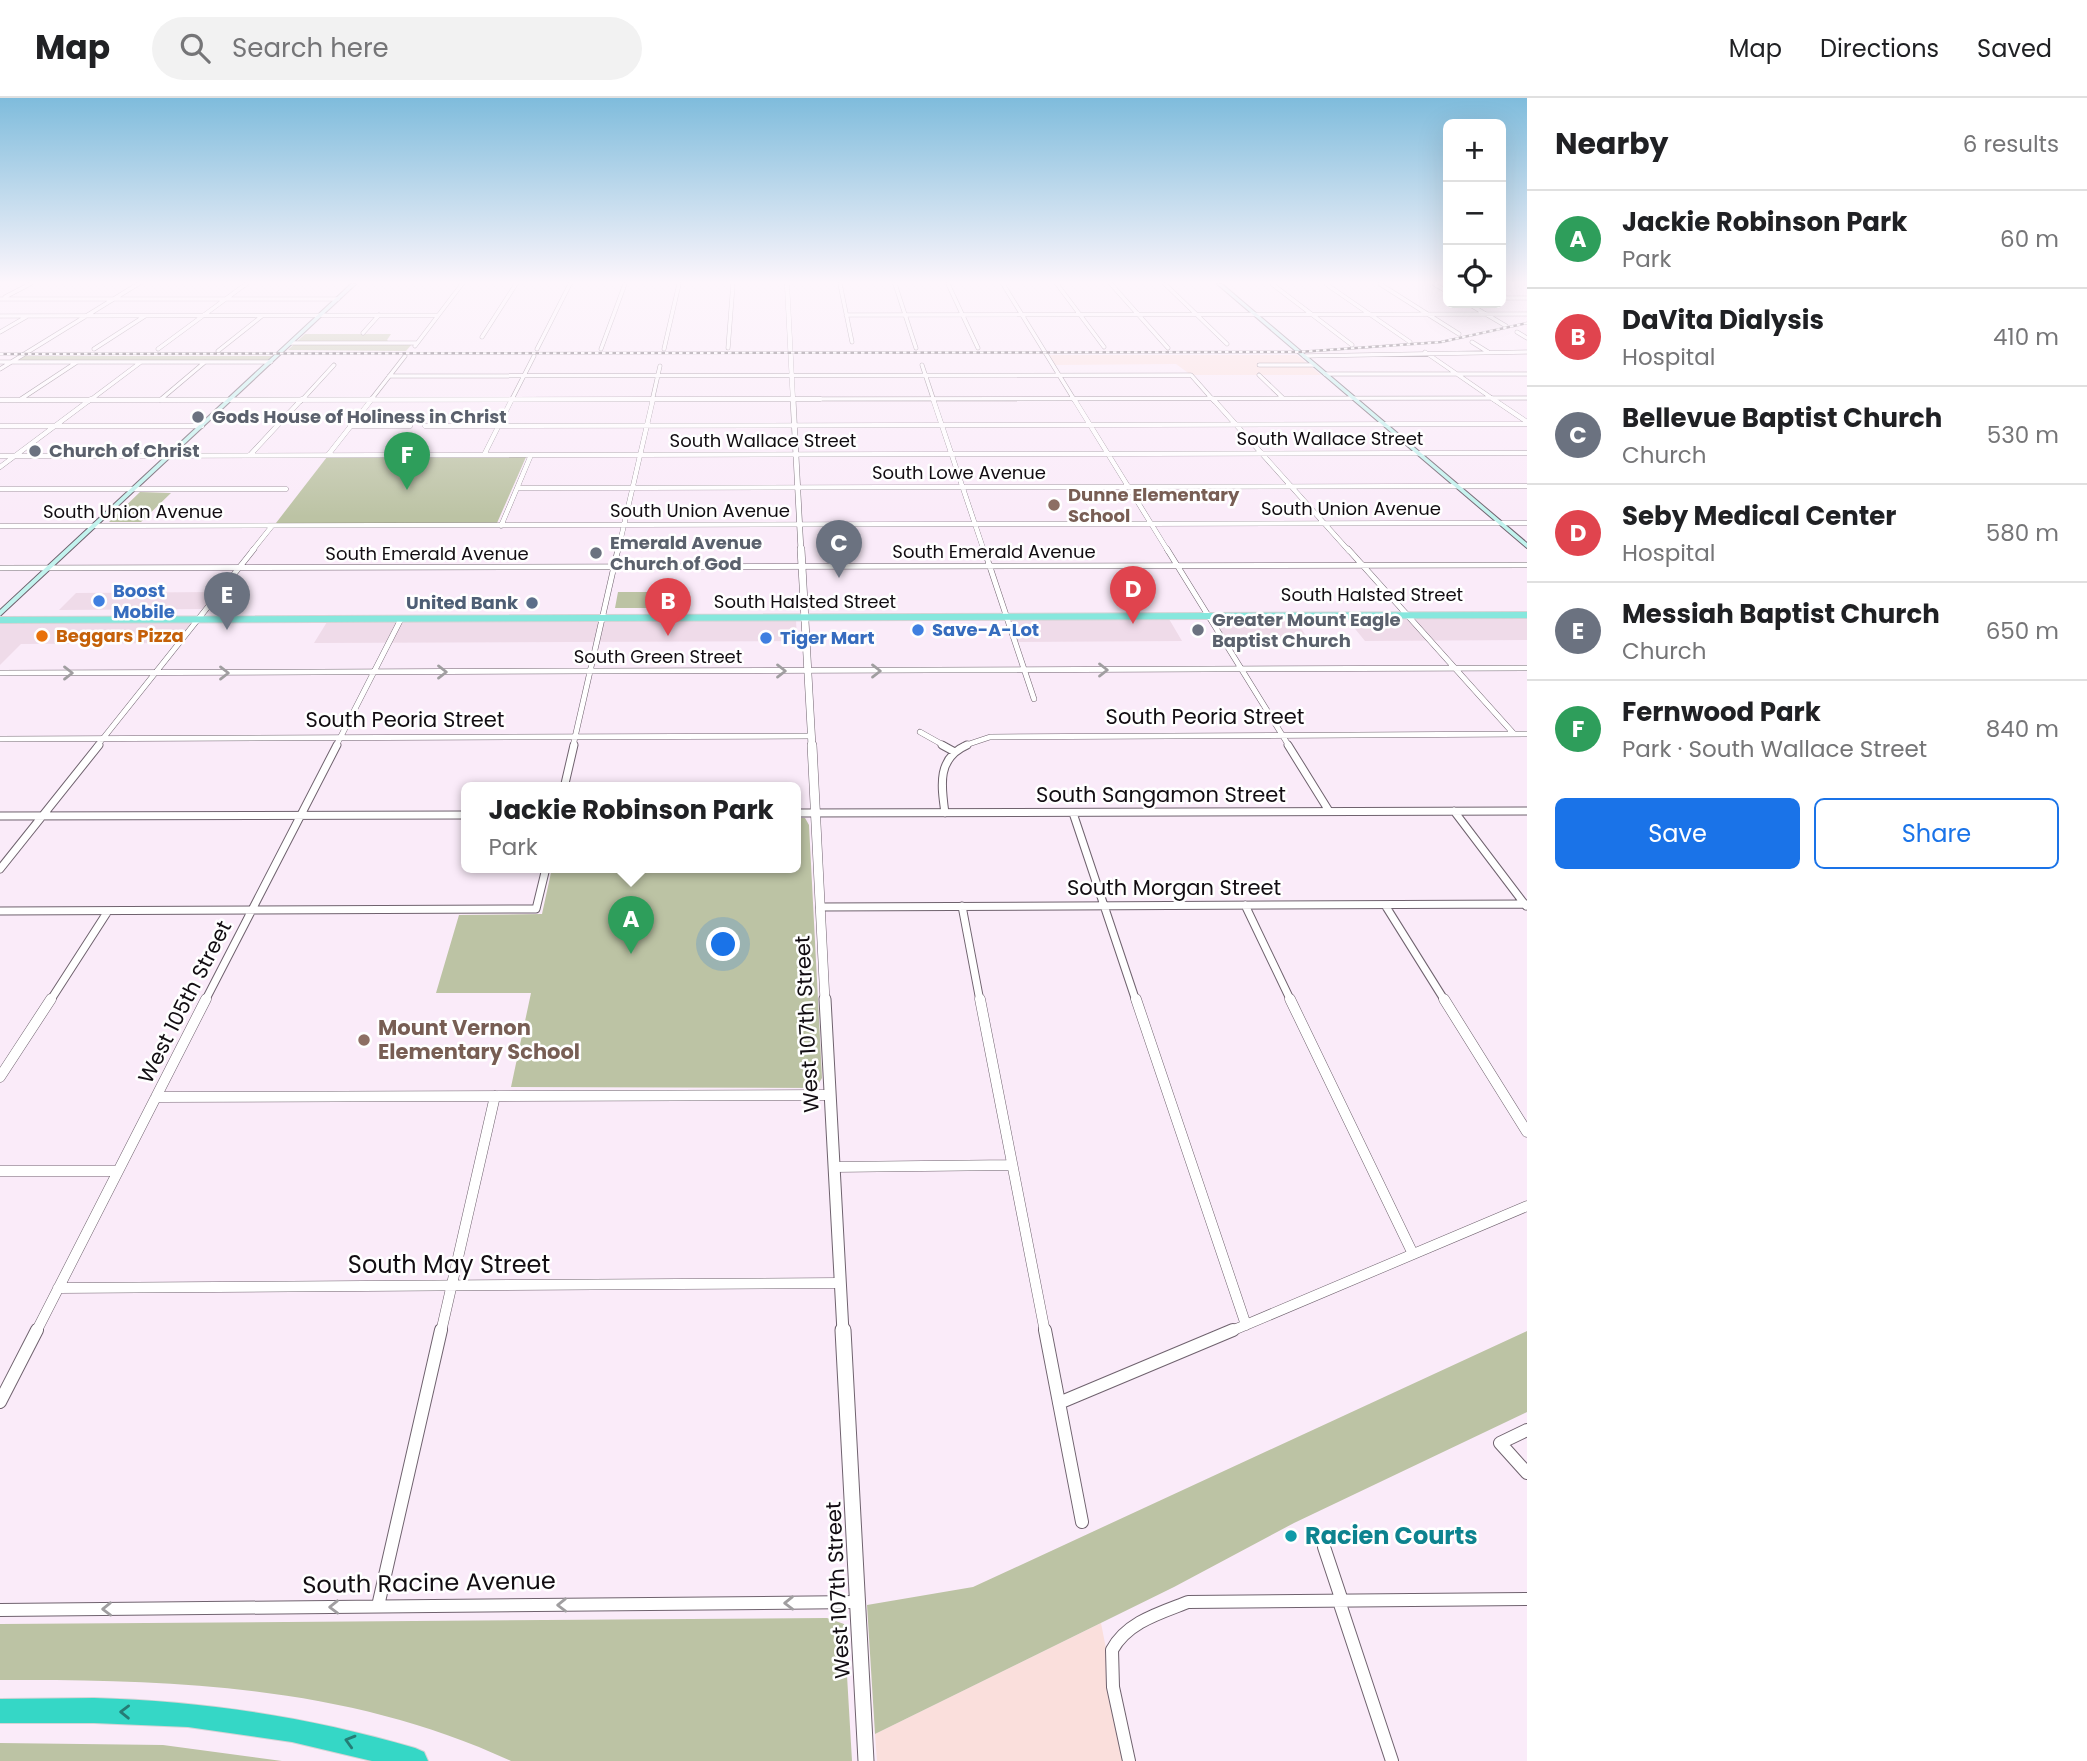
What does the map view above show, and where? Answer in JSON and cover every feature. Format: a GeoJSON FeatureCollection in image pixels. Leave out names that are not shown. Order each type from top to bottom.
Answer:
{"type":"FeatureCollection","features":[{"type":"Feature","properties":{"kind":"highway"},"geometry":{"type":"LineString","coordinates":[[0,1711],[149,1712],[247,1721],[340,1738],[415,1761]]}},
{"type":"Feature","properties":{"kind":"main road"},"geometry":{"type":"LineString","coordinates":[[0,616],[271,362]]}},
{"type":"Feature","properties":{"kind":"main road"},"geometry":{"type":"LineString","coordinates":[[1310,362],[1527,546]]}},
{"type":"Feature","properties":{"kind":"main road","name":"South Halsted Street"},"geometry":{"type":"LineString","coordinates":[[1405,613],[1527,610]]}},
{"type":"Feature","properties":{"kind":"main road","name":"South Halsted Street"},"geometry":{"type":"LineString","coordinates":[[0,616],[1206,613],[1527,615]]}},
{"type":"Feature","properties":{"kind":"street"},"geometry":{"type":"LineString","coordinates":[[0,362],[271,362]]}},
{"type":"Feature","properties":{"kind":"street"},"geometry":{"type":"LineString","coordinates":[[0,369],[11,362]]}},
{"type":"Feature","properties":{"kind":"street"},"geometry":{"type":"LineString","coordinates":[[19,400],[76,362]]}},
{"type":"Feature","properties":{"kind":"street"},"geometry":{"type":"LineString","coordinates":[[0,467],[141,362]]}},
{"type":"Feature","properties":{"kind":"street"},"geometry":{"type":"LineString","coordinates":[[160,400],[205,362]]}},
{"type":"Feature","properties":{"kind":"street"},"geometry":{"type":"LineString","coordinates":[[328,455],[401,362]]}},
{"type":"Feature","properties":{"kind":"street"},"geometry":{"type":"LineString","coordinates":[[484,455],[531,362]]}},
{"type":"Feature","properties":{"kind":"street","name":"West 107th Street"},"geometry":{"type":"LineString","coordinates":[[791,362],[866,1761]]}},
{"type":"Feature","properties":{"kind":"street"},"geometry":{"type":"LineString","coordinates":[[1051,362],[1329,811]]}},
{"type":"Feature","properties":{"kind":"street"},"geometry":{"type":"LineString","coordinates":[[1439,362],[1527,423]]}},
{"type":"Feature","properties":{"kind":"street"},"geometry":{"type":"LineString","coordinates":[[250,455],[334,365]]}},
{"type":"Feature","properties":{"kind":"street"},"geometry":{"type":"LineString","coordinates":[[922,365],[1034,699]]}},
{"type":"Feature","properties":{"kind":"street"},"geometry":{"type":"LineString","coordinates":[[1259,365],[1314,365]]}},
{"type":"Feature","properties":{"kind":"street"},"geometry":{"type":"LineString","coordinates":[[565,782],[660,366]]}},
{"type":"Feature","properties":{"kind":"street"},"geometry":{"type":"LineString","coordinates":[[389,376],[1192,374],[1514,734]]}},
{"type":"Feature","properties":{"kind":"street"},"geometry":{"type":"LineString","coordinates":[[1325,374],[1527,374]]}},
{"type":"Feature","properties":{"kind":"street"},"geometry":{"type":"LineString","coordinates":[[1259,375],[1283,398]]}},
{"type":"Feature","properties":{"kind":"street"},"geometry":{"type":"LineString","coordinates":[[0,400],[1527,398]]}},
{"type":"Feature","properties":{"kind":"street"},"geometry":{"type":"LineString","coordinates":[[425,426],[1527,423]]}},
{"type":"Feature","properties":{"kind":"street"},"geometry":{"type":"LineString","coordinates":[[0,426],[202,426]]}},
{"type":"Feature","properties":{"kind":"street"},"geometry":{"type":"LineString","coordinates":[[351,426],[410,426]]}},
{"type":"Feature","properties":{"kind":"street","name":"South Wallace Street"},"geometry":{"type":"LineString","coordinates":[[0,456],[1527,453]]}},
{"type":"Feature","properties":{"kind":"street"},"geometry":{"type":"LineString","coordinates":[[501,526],[531,455]]}},
{"type":"Feature","properties":{"kind":"street","name":"South Lowe Avenue"},"geometry":{"type":"LineString","coordinates":[[517,488],[1527,486]]}},
{"type":"Feature","properties":{"kind":"street"},"geometry":{"type":"LineString","coordinates":[[0,489],[286,489]]}},
{"type":"Feature","properties":{"kind":"street","name":"South Union Avenue"},"geometry":{"type":"LineString","coordinates":[[0,526],[1527,523]]}},
{"type":"Feature","properties":{"kind":"street"},"geometry":{"type":"LineString","coordinates":[[0,869],[272,526]]}},
{"type":"Feature","properties":{"kind":"street","name":"South Emerald Avenue"},"geometry":{"type":"LineString","coordinates":[[0,568],[1527,565]]}},
{"type":"Feature","properties":{"kind":"street","name":"West 105th Street"},"geometry":{"type":"LineString","coordinates":[[0,1402],[403,616]]}},
{"type":"Feature","properties":{"kind":"street","name":"South Green Street"},"geometry":{"type":"LineString","coordinates":[[0,673],[1527,668]]}},
{"type":"Feature","properties":{"kind":"street"},"geometry":{"type":"LineString","coordinates":[[919,732],[953,751],[940,772],[945,813]]}},
{"type":"Feature","properties":{"kind":"street","name":"South Peoria Street"},"geometry":{"type":"LineString","coordinates":[[953,751],[976,741],[1003,736],[1527,733]]}},
{"type":"Feature","properties":{"kind":"street","name":"South Peoria Street"},"geometry":{"type":"LineString","coordinates":[[0,739],[811,736]]}},
{"type":"Feature","properties":{"kind":"street"},"geometry":{"type":"LineString","coordinates":[[1454,811],[1526,905]]}},
{"type":"Feature","properties":{"kind":"street","name":"South Sangamon Street"},"geometry":{"type":"LineString","coordinates":[[801,813],[1527,811]]}},
{"type":"Feature","properties":{"kind":"street"},"geometry":{"type":"LineString","coordinates":[[1073,813],[1246,1325]]}},
{"type":"Feature","properties":{"kind":"street"},"geometry":{"type":"LineString","coordinates":[[0,816],[461,815]]}},
{"type":"Feature","properties":{"kind":"street"},"geometry":{"type":"LineString","coordinates":[[0,911],[536,909],[545,873]]}},
{"type":"Feature","properties":{"kind":"street"},"geometry":{"type":"LineString","coordinates":[[1245,905],[1413,1254]]}},
{"type":"Feature","properties":{"kind":"street"},"geometry":{"type":"LineString","coordinates":[[1385,905],[1527,1132]]}},
{"type":"Feature","properties":{"kind":"street","name":"South Morgan Street"},"geometry":{"type":"LineString","coordinates":[[820,907],[1526,905]]}},
{"type":"Feature","properties":{"kind":"street"},"geometry":{"type":"LineString","coordinates":[[961,906],[1082,1522]]}},
{"type":"Feature","properties":{"kind":"street"},"geometry":{"type":"LineString","coordinates":[[0,1077],[108,911]]}},
{"type":"Feature","properties":{"kind":"street"},"geometry":{"type":"LineString","coordinates":[[156,1097],[830,1095]]}},
{"type":"Feature","properties":{"kind":"street"},"geometry":{"type":"LineString","coordinates":[[378,1606],[495,1096]]}},
{"type":"Feature","properties":{"kind":"street"},"geometry":{"type":"LineString","coordinates":[[834,1167],[1012,1166]]}},
{"type":"Feature","properties":{"kind":"street"},"geometry":{"type":"LineString","coordinates":[[0,1171],[118,1171]]}},
{"type":"Feature","properties":{"kind":"street"},"geometry":{"type":"LineString","coordinates":[[1059,1403],[1527,1206]]}},
{"type":"Feature","properties":{"kind":"street","name":"South May Street"},"geometry":{"type":"LineString","coordinates":[[58,1288],[841,1283]]}},
{"type":"Feature","properties":{"kind":"street"},"geometry":{"type":"LineString","coordinates":[[1527,1430],[1500,1443],[1527,1473]]}},
{"type":"Feature","properties":{"kind":"street"},"geometry":{"type":"LineString","coordinates":[[1324,1547],[1392,1761]]}},
{"type":"Feature","properties":{"kind":"street"},"geometry":{"type":"LineString","coordinates":[[1129,1761],[1111,1670],[1113,1647],[1140,1621],[1188,1602],[1527,1599]]}},
{"type":"Feature","properties":{"kind":"street","name":"South Racine Avenue"},"geometry":{"type":"LineString","coordinates":[[0,1610],[858,1602]]}},
{"type":"Feature","properties":{"kind":"shaded area"},"geometry":{"type":"Polygon","coordinates":[[[1053,362],[1305,362],[1321,375],[1191,375],[1176,364],[1055,365],[1053,362]]]}},
{"type":"Feature","properties":{"kind":"shaded area"},"geometry":{"type":"Polygon","coordinates":[[[216,592],[202,609],[59,610],[76,593],[216,592]]]}},
{"type":"Feature","properties":{"kind":"shaded area"},"geometry":{"type":"Polygon","coordinates":[[[1527,618],[1527,640],[1365,641],[1347,619],[1527,618]]]}},
{"type":"Feature","properties":{"kind":"shaded area"},"geometry":{"type":"Polygon","coordinates":[[[1169,619],[1182,641],[1016,642],[1008,620],[1169,619]]]}},
{"type":"Feature","properties":{"kind":"shaded area"},"geometry":{"type":"Polygon","coordinates":[[[1214,619],[1294,619],[1310,641],[1228,641],[1214,619]]]}},
{"type":"Feature","properties":{"kind":"shaded area"},"geometry":{"type":"Polygon","coordinates":[[[796,620],[797,641],[314,643],[327,622],[796,620]]]}},
{"type":"Feature","properties":{"kind":"shaded area"},"geometry":{"type":"Polygon","coordinates":[[[196,622],[179,643],[21,644],[0,665],[0,623],[196,622]]]}},
{"type":"Feature","properties":{"kind":"shaded area"},"geometry":{"type":"Polygon","coordinates":[[[1101,1623],[1128,1761],[877,1761],[875,1734],[1101,1623]]]}},
{"type":"Feature","properties":{"kind":"green space"},"geometry":{"type":"Polygon","coordinates":[[[327,457],[526,457],[497,523],[276,523],[327,457]]]}},
{"type":"Feature","properties":{"kind":"green space"},"geometry":{"type":"Polygon","coordinates":[[[140,492],[171,493],[141,522],[109,522],[140,492]]]}},
{"type":"Feature","properties":{"kind":"green space"},"geometry":{"type":"Polygon","coordinates":[[[618,592],[654,592],[651,608],[615,608],[618,592]]]}},
{"type":"Feature","properties":{"kind":"green space"},"geometry":{"type":"Polygon","coordinates":[[[801,818],[805,818],[809,825],[822,1078],[816,1088],[511,1087],[531,993],[436,993],[459,915],[542,914],[551,873],[801,873],[801,818]]]}},
{"type":"Feature","properties":{"kind":"green space"},"geometry":{"type":"Polygon","coordinates":[[[1527,1331],[1527,1412],[1294,1523],[1174,1587],[875,1734],[867,1605],[973,1587],[1527,1331]]]}},
{"type":"Feature","properties":{"kind":"green space"},"geometry":{"type":"Polygon","coordinates":[[[827,1618],[844,1624],[852,1761],[511,1761],[450,1736],[388,1717],[324,1702],[196,1685],[0,1680],[0,1624],[827,1618]]]}},
{"type":"Feature","properties":{"kind":"green space"},"geometry":{"type":"Polygon","coordinates":[[[0,1743],[163,1745],[282,1761],[0,1761],[0,1743]]]}},
{"type":"Feature","properties":{"kind":"place","name":"Gods House of Holiness in Christ"},"geometry":{"type":"Point","coordinates":[198,417]}},
{"type":"Feature","properties":{"kind":"place","name":"Church of Christ"},"geometry":{"type":"Point","coordinates":[35,451]}},
{"type":"Feature","properties":{"kind":"place","name":"Fernwood Park"},"geometry":{"type":"Point","coordinates":[407,490]}},
{"type":"Feature","properties":{"kind":"place","name":"Dunne Elementary School"},"geometry":{"type":"Point","coordinates":[1054,505]}},
{"type":"Feature","properties":{"kind":"place","name":"Emerald Avenue Church of God"},"geometry":{"type":"Point","coordinates":[596,553]}},
{"type":"Feature","properties":{"kind":"place","name":"Bellevue Baptist Church"},"geometry":{"type":"Point","coordinates":[839,578]}},
{"type":"Feature","properties":{"kind":"place","name":"Boost Mobile"},"geometry":{"type":"Point","coordinates":[99,601]}},
{"type":"Feature","properties":{"kind":"place","name":"United Bank"},"geometry":{"type":"Point","coordinates":[532,603]}},
{"type":"Feature","properties":{"kind":"place","name":"Seby Medical Center"},"geometry":{"type":"Point","coordinates":[1133,624]}},
{"type":"Feature","properties":{"kind":"place","name":"Messiah Baptist Church"},"geometry":{"type":"Point","coordinates":[227,630]}},
{"type":"Feature","properties":{"kind":"place","name":"Save-A-Lot"},"geometry":{"type":"Point","coordinates":[918,630]}},
{"type":"Feature","properties":{"kind":"place","name":"Greater Mount Eagle Baptist Church"},"geometry":{"type":"Point","coordinates":[1198,630]}},
{"type":"Feature","properties":{"kind":"place","name":"Beggars Pizza"},"geometry":{"type":"Point","coordinates":[42,636]}},
{"type":"Feature","properties":{"kind":"place","name":"DaVita Dialysis"},"geometry":{"type":"Point","coordinates":[668,636]}},
{"type":"Feature","properties":{"kind":"place","name":"Tiger Mart"},"geometry":{"type":"Point","coordinates":[766,638]}},
{"type":"Feature","properties":{"kind":"place","name":"Jackie Robinson Park"},"geometry":{"type":"Point","coordinates":[631,954]}},
{"type":"Feature","properties":{"kind":"place","name":"Mount Vernon Elementary School"},"geometry":{"type":"Point","coordinates":[364,1040]}},
{"type":"Feature","properties":{"kind":"place","name":"Racien Courts"},"geometry":{"type":"Point","coordinates":[1291,1536]}}]}
